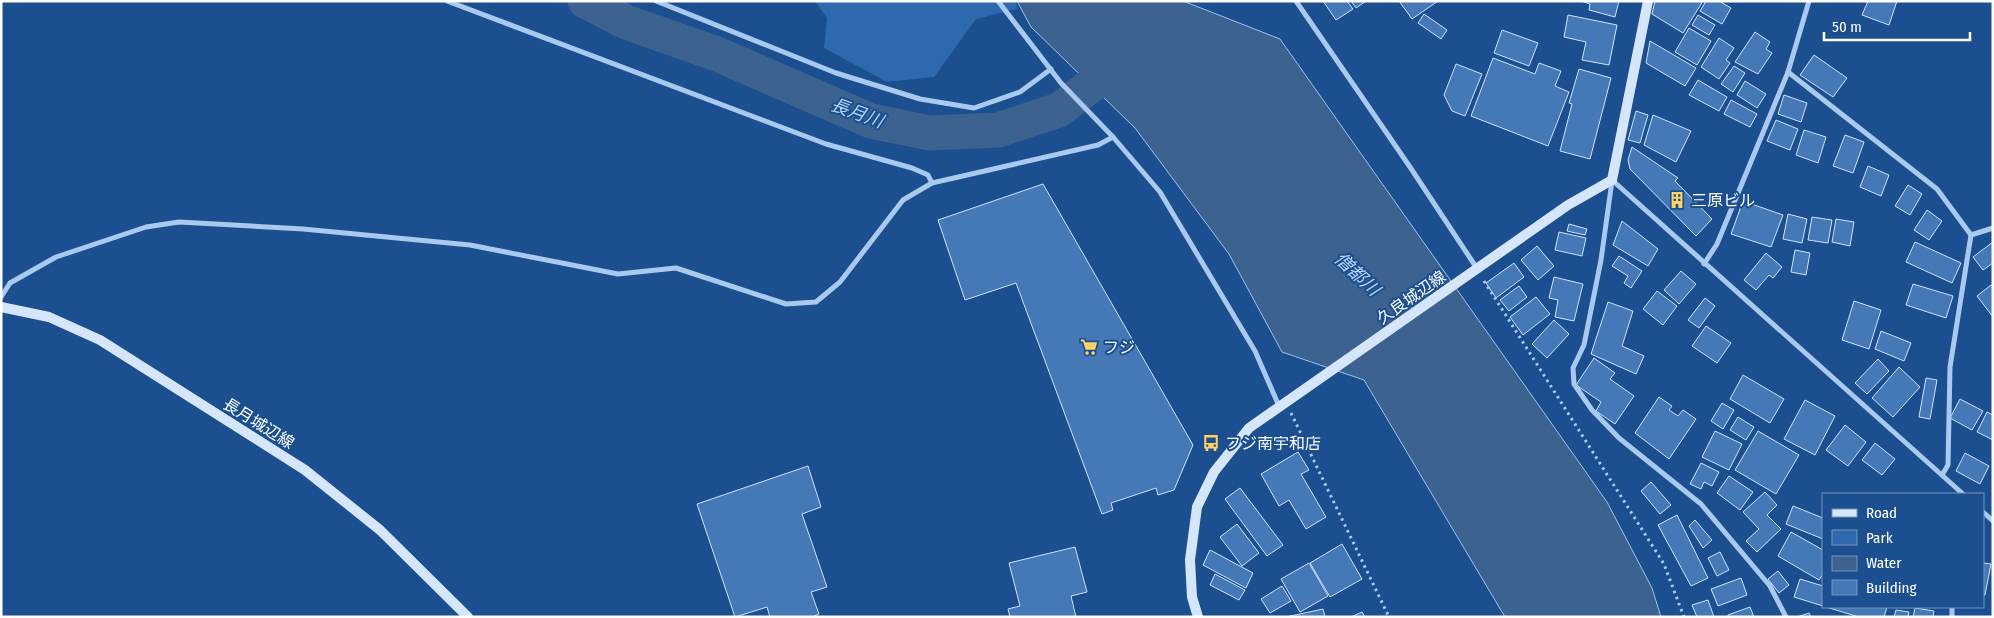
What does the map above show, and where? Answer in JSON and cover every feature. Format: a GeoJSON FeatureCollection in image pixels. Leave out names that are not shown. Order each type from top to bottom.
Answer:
{"type":"FeatureCollection","features":[{"type":"Feature","properties":{"kind":"main road"},"geometry":{"type":"LineString","coordinates":[[1612,180],[1648,1]]}},
{"type":"Feature","properties":{"kind":"main road","name":"久良城辺線"},"geometry":{"type":"LineString","coordinates":[[1198,617],[1192,597],[1190,560],[1198,507],[1214,472],[1249,428],[1478,270],[1568,205],[1612,180]]}},
{"type":"Feature","properties":{"kind":"main road","name":"長月城辺線"},"geometry":{"type":"LineString","coordinates":[[1,307],[49,317],[100,340],[305,470],[380,530],[468,617]]}},
{"type":"Feature","properties":{"kind":"street"},"geometry":{"type":"LineString","coordinates":[[447,1],[826,144],[912,168],[928,175],[932,183]]}},
{"type":"Feature","properties":{"kind":"street"},"geometry":{"type":"LineString","coordinates":[[656,1],[836,73],[920,99],[974,108],[1020,92],[1051,69]]}},
{"type":"Feature","properties":{"kind":"street"},"geometry":{"type":"LineString","coordinates":[[998,1],[1061,83],[1113,137],[1160,192],[1286,402]]}},
{"type":"Feature","properties":{"kind":"street"},"geometry":{"type":"LineString","coordinates":[[1296,1],[1478,270]]}},
{"type":"Feature","properties":{"kind":"street"},"geometry":{"type":"LineString","coordinates":[[1704,264],[1717,244],[1788,72],[1809,1]]}},
{"type":"Feature","properties":{"kind":"street"},"geometry":{"type":"LineString","coordinates":[[1788,72],[1938,189],[1971,234],[1950,367],[1948,465],[1942,475]]}},
{"type":"Feature","properties":{"kind":"street"},"geometry":{"type":"LineString","coordinates":[[1,297],[10,283],[56,257],[146,226],[179,222],[303,229],[470,245],[618,274],[676,268],[786,304],[816,302],[840,282],[903,200],[932,183],[1098,145],[1113,137]]}},
{"type":"Feature","properties":{"kind":"street"},"geometry":{"type":"LineString","coordinates":[[1612,180],[1962,493]]}},
{"type":"Feature","properties":{"kind":"street"},"geometry":{"type":"LineString","coordinates":[[1612,180],[1601,260],[1586,335],[1573,368],[1574,384],[1592,410],[1619,438],[1701,504],[1770,586],[1786,617]]}},
{"type":"Feature","properties":{"kind":"street"},"geometry":{"type":"LineString","coordinates":[[1971,234],[1993,228]]}},
{"type":"Feature","properties":{"kind":"path"},"geometry":{"type":"LineString","coordinates":[[1478,270],[1664,564],[1684,617]]}},
{"type":"Feature","properties":{"kind":"path"},"geometry":{"type":"LineString","coordinates":[[1286,402],[1389,617]]}},
{"type":"Feature","properties":{"kind":"green space"},"geometry":{"type":"Polygon","coordinates":[[[815,1],[1016,1],[1017,9],[976,19],[934,77],[887,82],[824,48],[827,18],[815,1]]]}},
{"type":"Feature","properties":{"kind":"water","name":"僧都川"},"geometry":{"type":"Polygon","coordinates":[[[1017,1],[1183,1],[1280,39],[1607,502],[1652,588],[1661,617],[1505,617],[1364,380],[1282,352],[1229,254],[1135,128],[1031,27],[1017,1]]]}},
{"type":"Feature","properties":{"kind":"building"},"geometry":{"type":"Polygon","coordinates":[[[1323,1],[1347,1],[1353,9],[1336,20],[1323,1]]]}},
{"type":"Feature","properties":{"kind":"building"},"geometry":{"type":"Polygon","coordinates":[[[1351,1],[1366,1],[1356,8],[1351,1]]]}},
{"type":"Feature","properties":{"kind":"building"},"geometry":{"type":"Polygon","coordinates":[[[1399,1],[1438,1],[1412,19],[1399,1]]]}},
{"type":"Feature","properties":{"kind":"building"},"geometry":{"type":"Polygon","coordinates":[[[1581,1],[1619,1],[1615,17],[1589,10],[1590,4],[1581,1]]]}},
{"type":"Feature","properties":{"kind":"building"},"geometry":{"type":"Polygon","coordinates":[[[1655,1],[1703,1],[1683,33],[1652,14],[1655,1]]]}},
{"type":"Feature","properties":{"kind":"building"},"geometry":{"type":"Polygon","coordinates":[[[1706,1],[1719,1],[1731,8],[1722,24],[1700,11],[1706,1]]]}},
{"type":"Feature","properties":{"kind":"building"},"geometry":{"type":"Polygon","coordinates":[[[1868,1],[1897,1],[1889,25],[1862,15],[1868,1]]]}},
{"type":"Feature","properties":{"kind":"building"},"geometry":{"type":"Polygon","coordinates":[[[1424,14],[1447,30],[1441,39],[1418,23],[1424,14]]]}},
{"type":"Feature","properties":{"kind":"building"},"geometry":{"type":"Polygon","coordinates":[[[1568,15],[1617,25],[1609,65],[1582,60],[1586,42],[1564,37],[1568,15]]]}},
{"type":"Feature","properties":{"kind":"building"},"geometry":{"type":"Polygon","coordinates":[[[1698,15],[1715,25],[1709,35],[1692,25],[1698,15]]]}},
{"type":"Feature","properties":{"kind":"building"},"geometry":{"type":"Polygon","coordinates":[[[1689,28],[1711,41],[1697,65],[1675,52],[1689,28]]]}},
{"type":"Feature","properties":{"kind":"building"},"geometry":{"type":"Polygon","coordinates":[[[1502,30],[1538,43],[1529,66],[1494,53],[1502,30]]]}},
{"type":"Feature","properties":{"kind":"building"},"geometry":{"type":"Polygon","coordinates":[[[1755,32],[1770,42],[1766,49],[1772,53],[1758,74],[1735,62],[1755,32]]]}},
{"type":"Feature","properties":{"kind":"building"},"geometry":{"type":"Polygon","coordinates":[[[1719,38],[1734,48],[1726,60],[1730,63],[1719,79],[1701,67],[1719,38]]]}},
{"type":"Feature","properties":{"kind":"building"},"geometry":{"type":"Polygon","coordinates":[[[1650,41],[1696,68],[1685,86],[1646,63],[1650,41]]]}},
{"type":"Feature","properties":{"kind":"building"},"geometry":{"type":"Polygon","coordinates":[[[1814,55],[1847,78],[1833,97],[1800,75],[1814,55]]]}},
{"type":"Feature","properties":{"kind":"building"},"geometry":{"type":"Polygon","coordinates":[[[1493,58],[1535,74],[1539,63],[1561,71],[1555,86],[1569,92],[1548,146],[1471,116],[1493,58]]]}},
{"type":"Feature","properties":{"kind":"building"},"geometry":{"type":"Polygon","coordinates":[[[1456,64],[1482,74],[1465,116],[1452,111],[1444,95],[1456,64]]]}},
{"type":"Feature","properties":{"kind":"building"},"geometry":{"type":"Polygon","coordinates":[[[1734,66],[1745,73],[1733,92],[1721,84],[1734,66]]]}},
{"type":"Feature","properties":{"kind":"building"},"geometry":{"type":"Polygon","coordinates":[[[1579,69],[1611,78],[1590,159],[1560,151],[1572,104],[1569,103],[1579,69]]]}},
{"type":"Feature","properties":{"kind":"building"},"geometry":{"type":"Polygon","coordinates":[[[1698,80],[1727,97],[1719,111],[1689,95],[1698,80]]]}},
{"type":"Feature","properties":{"kind":"building"},"geometry":{"type":"Polygon","coordinates":[[[1745,81],[1766,94],[1757,108],[1737,95],[1745,81]]]}},
{"type":"Feature","properties":{"kind":"building"},"geometry":{"type":"Polygon","coordinates":[[[1784,95],[1807,103],[1801,122],[1778,114],[1784,95]]]}},
{"type":"Feature","properties":{"kind":"building"},"geometry":{"type":"Polygon","coordinates":[[[1731,100],[1757,114],[1750,127],[1724,114],[1731,100]]]}},
{"type":"Feature","properties":{"kind":"building"},"geometry":{"type":"Polygon","coordinates":[[[1636,111],[1648,115],[1640,143],[1628,140],[1636,111]]]}},
{"type":"Feature","properties":{"kind":"building"},"geometry":{"type":"Polygon","coordinates":[[[1653,115],[1691,131],[1676,162],[1644,145],[1653,115]]]}},
{"type":"Feature","properties":{"kind":"building"},"geometry":{"type":"Polygon","coordinates":[[[1776,120],[1798,129],[1790,150],[1767,141],[1776,120]]]}},
{"type":"Feature","properties":{"kind":"building"},"geometry":{"type":"Polygon","coordinates":[[[1804,130],[1826,137],[1818,163],[1796,155],[1804,130]]]}},
{"type":"Feature","properties":{"kind":"building"},"geometry":{"type":"Polygon","coordinates":[[[1845,135],[1864,142],[1853,173],[1833,166],[1845,135]]]}},
{"type":"Feature","properties":{"kind":"building","name":"三原ビル"},"geometry":{"type":"Polygon","coordinates":[[[1632,147],[1678,178],[1675,181],[1712,219],[1696,236],[1630,169],[1628,160],[1632,147]]]}},
{"type":"Feature","properties":{"kind":"building"},"geometry":{"type":"Polygon","coordinates":[[[1868,166],[1889,175],[1881,196],[1860,187],[1868,166]]]}},
{"type":"Feature","properties":{"kind":"building"},"geometry":{"type":"Polygon","coordinates":[[[1043,184],[1193,445],[1174,490],[1158,495],[1156,488],[1111,503],[1113,510],[1102,514],[1016,283],[965,300],[938,220],[1043,184]]]}},
{"type":"Feature","properties":{"kind":"building"},"geometry":{"type":"Polygon","coordinates":[[[1908,185],[1922,194],[1910,215],[1895,206],[1908,185]]]}},
{"type":"Feature","properties":{"kind":"building"},"geometry":{"type":"Polygon","coordinates":[[[1743,201],[1783,215],[1771,247],[1731,234],[1743,201]]]}},
{"type":"Feature","properties":{"kind":"building"},"geometry":{"type":"Polygon","coordinates":[[[1927,210],[1942,221],[1929,240],[1914,230],[1927,210]]]}},
{"type":"Feature","properties":{"kind":"building"},"geometry":{"type":"Polygon","coordinates":[[[1788,214],[1807,219],[1802,243],[1783,239],[1788,214]]]}},
{"type":"Feature","properties":{"kind":"building"},"geometry":{"type":"Polygon","coordinates":[[[1812,217],[1832,220],[1828,243],[1808,240],[1812,217]]]}},
{"type":"Feature","properties":{"kind":"building"},"geometry":{"type":"Polygon","coordinates":[[[1836,219],[1854,222],[1850,246],[1832,242],[1836,219]]]}},
{"type":"Feature","properties":{"kind":"building"},"geometry":{"type":"Polygon","coordinates":[[[1622,221],[1658,249],[1648,266],[1613,245],[1622,221]]]}},
{"type":"Feature","properties":{"kind":"building"},"geometry":{"type":"Polygon","coordinates":[[[1569,224],[1587,229],[1585,235],[1567,231],[1569,224]]]}},
{"type":"Feature","properties":{"kind":"building"},"geometry":{"type":"Polygon","coordinates":[[[1559,232],[1586,238],[1582,256],[1555,250],[1559,232]]]}},
{"type":"Feature","properties":{"kind":"building"},"geometry":{"type":"Polygon","coordinates":[[[1915,242],[1961,263],[1952,283],[1906,262],[1915,242]]]}},
{"type":"Feature","properties":{"kind":"building"},"geometry":{"type":"Polygon","coordinates":[[[1993,242],[1993,263],[1983,270],[1973,257],[1993,242]]]}},
{"type":"Feature","properties":{"kind":"building"},"geometry":{"type":"Polygon","coordinates":[[[1537,246],[1554,266],[1538,280],[1521,260],[1537,246]]]}},
{"type":"Feature","properties":{"kind":"building"},"geometry":{"type":"Polygon","coordinates":[[[1795,250],[1810,253],[1806,275],[1791,272],[1795,250]]]}},
{"type":"Feature","properties":{"kind":"building"},"geometry":{"type":"Polygon","coordinates":[[[1766,253],[1782,267],[1773,278],[1769,275],[1756,290],[1744,280],[1766,253]]]}},
{"type":"Feature","properties":{"kind":"building"},"geometry":{"type":"Polygon","coordinates":[[[1619,256],[1642,271],[1631,288],[1624,283],[1628,276],[1612,266],[1619,256]]]}},
{"type":"Feature","properties":{"kind":"building"},"geometry":{"type":"Polygon","coordinates":[[[1514,263],[1524,277],[1496,298],[1486,283],[1514,263]]]}},
{"type":"Feature","properties":{"kind":"building"},"geometry":{"type":"Polygon","coordinates":[[[1681,271],[1696,284],[1679,304],[1664,290],[1681,271]]]}},
{"type":"Feature","properties":{"kind":"building"},"geometry":{"type":"Polygon","coordinates":[[[1554,277],[1583,284],[1574,321],[1555,317],[1558,300],[1549,298],[1554,277]]]}},
{"type":"Feature","properties":{"kind":"building"},"geometry":{"type":"Polygon","coordinates":[[[1913,284],[1953,296],[1946,318],[1906,305],[1913,284]]]}},
{"type":"Feature","properties":{"kind":"building"},"geometry":{"type":"Polygon","coordinates":[[[1991,285],[1993,287],[1993,317],[1977,296],[1991,285]]]}},
{"type":"Feature","properties":{"kind":"building"},"geometry":{"type":"Polygon","coordinates":[[[1519,286],[1527,297],[1509,311],[1500,300],[1519,286]]]}},
{"type":"Feature","properties":{"kind":"building"},"geometry":{"type":"Polygon","coordinates":[[[1657,291],[1677,306],[1663,325],[1643,309],[1657,291]]]}},
{"type":"Feature","properties":{"kind":"building"},"geometry":{"type":"Polygon","coordinates":[[[1536,297],[1550,314],[1523,335],[1510,317],[1536,297]]]}},
{"type":"Feature","properties":{"kind":"building"},"geometry":{"type":"Polygon","coordinates":[[[1705,298],[1715,306],[1699,328],[1688,320],[1705,298]]]}},
{"type":"Feature","properties":{"kind":"building"},"geometry":{"type":"Polygon","coordinates":[[[1854,301],[1881,310],[1869,349],[1842,340],[1854,301]]]}},
{"type":"Feature","properties":{"kind":"building"},"geometry":{"type":"Polygon","coordinates":[[[1608,302],[1633,311],[1622,346],[1644,356],[1636,374],[1591,354],[1608,302]]]}},
{"type":"Feature","properties":{"kind":"building"},"geometry":{"type":"Polygon","coordinates":[[[1554,320],[1569,334],[1547,358],[1532,344],[1554,320]]]}},
{"type":"Feature","properties":{"kind":"building"},"geometry":{"type":"Polygon","coordinates":[[[1706,326],[1731,343],[1717,363],[1692,346],[1706,326]]]}},
{"type":"Feature","properties":{"kind":"building"},"geometry":{"type":"Polygon","coordinates":[[[1881,331],[1911,343],[1904,361],[1875,349],[1881,331]]]}},
{"type":"Feature","properties":{"kind":"building"},"geometry":{"type":"Polygon","coordinates":[[[1594,358],[1615,373],[1610,379],[1634,396],[1615,424],[1596,411],[1601,402],[1576,385],[1594,358]]]}},
{"type":"Feature","properties":{"kind":"building"},"geometry":{"type":"Polygon","coordinates":[[[1878,359],[1889,371],[1867,394],[1855,383],[1878,359]]]}},
{"type":"Feature","properties":{"kind":"building"},"geometry":{"type":"Polygon","coordinates":[[[1899,367],[1920,387],[1893,417],[1872,398],[1899,367]]]}},
{"type":"Feature","properties":{"kind":"building"},"geometry":{"type":"Polygon","coordinates":[[[1743,375],[1784,399],[1770,423],[1730,399],[1743,375]]]}},
{"type":"Feature","properties":{"kind":"building"},"geometry":{"type":"Polygon","coordinates":[[[1926,378],[1937,380],[1930,419],[1919,417],[1926,378]]]}},
{"type":"Feature","properties":{"kind":"building"},"geometry":{"type":"Polygon","coordinates":[[[1659,397],[1672,406],[1669,410],[1678,416],[1683,410],[1696,419],[1669,459],[1635,433],[1659,397]]]}},
{"type":"Feature","properties":{"kind":"building"},"geometry":{"type":"Polygon","coordinates":[[[1960,399],[1983,411],[1972,430],[1950,418],[1960,399]]]}},
{"type":"Feature","properties":{"kind":"building"},"geometry":{"type":"Polygon","coordinates":[[[1805,400],[1835,416],[1815,455],[1784,439],[1805,400]]]}},
{"type":"Feature","properties":{"kind":"building"},"geometry":{"type":"Polygon","coordinates":[[[1722,403],[1734,410],[1723,429],[1711,421],[1722,403]]]}},
{"type":"Feature","properties":{"kind":"building"},"geometry":{"type":"Polygon","coordinates":[[[1987,412],[1993,415],[1993,440],[1977,432],[1987,412]]]}},
{"type":"Feature","properties":{"kind":"building"},"geometry":{"type":"Polygon","coordinates":[[[1738,417],[1754,427],[1746,440],[1730,430],[1738,417]]]}},
{"type":"Feature","properties":{"kind":"building"},"geometry":{"type":"Polygon","coordinates":[[[1845,425],[1866,442],[1848,466],[1826,450],[1845,425]]]}},
{"type":"Feature","properties":{"kind":"building"},"geometry":{"type":"Polygon","coordinates":[[[1715,431],[1742,444],[1729,470],[1702,457],[1715,431]]]}},
{"type":"Feature","properties":{"kind":"building"},"geometry":{"type":"Polygon","coordinates":[[[1758,431],[1799,455],[1776,494],[1735,470],[1758,431]]]}},
{"type":"Feature","properties":{"kind":"building"},"geometry":{"type":"Polygon","coordinates":[[[1875,443],[1895,459],[1882,475],[1862,460],[1875,443]]]}},
{"type":"Feature","properties":{"kind":"building"},"geometry":{"type":"Polygon","coordinates":[[[1298,452],[1309,470],[1301,474],[1326,517],[1306,529],[1289,500],[1279,506],[1261,474],[1298,452]]]}},
{"type":"Feature","properties":{"kind":"building"},"geometry":{"type":"Polygon","coordinates":[[[1965,453],[1989,466],[1980,484],[1956,471],[1965,453]]]}},
{"type":"Feature","properties":{"kind":"building"},"geometry":{"type":"Polygon","coordinates":[[[1701,463],[1719,472],[1712,486],[1704,482],[1701,489],[1690,484],[1701,463]]]}},
{"type":"Feature","properties":{"kind":"building"},"geometry":{"type":"Polygon","coordinates":[[[808,466],[821,507],[802,514],[827,587],[811,592],[819,614],[812,617],[770,617],[767,607],[735,617],[697,504],[808,466]]]}},
{"type":"Feature","properties":{"kind":"building"},"geometry":{"type":"Polygon","coordinates":[[[1729,476],[1753,492],[1740,510],[1717,493],[1729,476]]]}},
{"type":"Feature","properties":{"kind":"building"},"geometry":{"type":"Polygon","coordinates":[[[1651,482],[1671,505],[1660,514],[1641,491],[1651,482]]]}},
{"type":"Feature","properties":{"kind":"building"},"geometry":{"type":"Polygon","coordinates":[[[1240,488],[1283,545],[1267,556],[1225,499],[1240,488]]]}},
{"type":"Feature","properties":{"kind":"building"},"geometry":{"type":"Polygon","coordinates":[[[1765,492],[1777,505],[1767,515],[1781,529],[1757,552],[1746,541],[1759,529],[1743,512],[1765,492]]]}},
{"type":"Feature","properties":{"kind":"building"},"geometry":{"type":"Polygon","coordinates":[[[1793,506],[1822,518],[1822,539],[1786,524],[1793,506]]]}},
{"type":"Feature","properties":{"kind":"building"},"geometry":{"type":"Polygon","coordinates":[[[1677,515],[1708,578],[1691,586],[1658,525],[1677,515]]]}},
{"type":"Feature","properties":{"kind":"building"},"geometry":{"type":"Polygon","coordinates":[[[1695,520],[1712,540],[1703,548],[1689,526],[1695,520]]]}},
{"type":"Feature","properties":{"kind":"building"},"geometry":{"type":"Polygon","coordinates":[[[1237,524],[1259,553],[1242,566],[1220,537],[1237,524]]]}},
{"type":"Feature","properties":{"kind":"building"},"geometry":{"type":"Polygon","coordinates":[[[1791,532],[1822,549],[1822,576],[1819,580],[1778,556],[1791,532]]]}},
{"type":"Feature","properties":{"kind":"building"},"geometry":{"type":"Polygon","coordinates":[[[1342,544],[1362,579],[1330,597],[1310,563],[1342,544]]]}},
{"type":"Feature","properties":{"kind":"building"},"geometry":{"type":"Polygon","coordinates":[[[1075,547],[1087,592],[1071,596],[1076,617],[1010,617],[1008,609],[1020,606],[1009,563],[1075,547]]]}},
{"type":"Feature","properties":{"kind":"building"},"geometry":{"type":"Polygon","coordinates":[[[1210,550],[1253,573],[1246,588],[1203,565],[1210,550]]]}},
{"type":"Feature","properties":{"kind":"building"},"geometry":{"type":"Polygon","coordinates":[[[1720,552],[1729,570],[1717,576],[1708,558],[1720,552]]]}},
{"type":"Feature","properties":{"kind":"building"},"geometry":{"type":"Polygon","coordinates":[[[1309,563],[1328,596],[1300,612],[1281,579],[1309,563]]]}},
{"type":"Feature","properties":{"kind":"building"},"geometry":{"type":"Polygon","coordinates":[[[1984,563],[1991,564],[1984,595],[1984,563]]]}},
{"type":"Feature","properties":{"kind":"building"},"geometry":{"type":"Polygon","coordinates":[[[1778,571],[1789,585],[1779,593],[1768,579],[1778,571]]]}},
{"type":"Feature","properties":{"kind":"building"},"geometry":{"type":"Polygon","coordinates":[[[1215,574],[1245,590],[1239,600],[1210,585],[1215,574]]]}},
{"type":"Feature","properties":{"kind":"building"},"geometry":{"type":"Polygon","coordinates":[[[1741,578],[1747,595],[1718,606],[1711,589],[1741,578]]]}},
{"type":"Feature","properties":{"kind":"building"},"geometry":{"type":"Polygon","coordinates":[[[1800,579],[1822,586],[1822,606],[1794,597],[1800,579]]]}},
{"type":"Feature","properties":{"kind":"building"},"geometry":{"type":"Polygon","coordinates":[[[1282,586],[1291,601],[1270,613],[1261,599],[1282,586]]]}},
{"type":"Feature","properties":{"kind":"building"},"geometry":{"type":"Polygon","coordinates":[[[1708,600],[1714,617],[1697,617],[1692,605],[1708,600]]]}},
{"type":"Feature","properties":{"kind":"building"},"geometry":{"type":"Polygon","coordinates":[[[1750,607],[1754,617],[1728,617],[1728,615],[1750,607]]]}},
{"type":"Feature","properties":{"kind":"building"},"geometry":{"type":"Polygon","coordinates":[[[1829,608],[1887,608],[1884,617],[1859,617],[1829,608]]]}},
{"type":"Feature","properties":{"kind":"building"},"geometry":{"type":"Polygon","coordinates":[[[1915,608],[1934,611],[1933,617],[1913,617],[1915,608]]]}},
{"type":"Feature","properties":{"kind":"building"},"geometry":{"type":"Polygon","coordinates":[[[1323,609],[1325,617],[1286,617],[1323,609]]]}},
{"type":"Feature","properties":{"kind":"building"},"geometry":{"type":"Polygon","coordinates":[[[1896,610],[1909,612],[1908,617],[1894,617],[1896,610]]]}},
{"type":"Feature","properties":{"kind":"building"},"geometry":{"type":"Polygon","coordinates":[[[1362,612],[1365,617],[1351,617],[1362,612]]]}},
{"type":"Feature","properties":{"kind":"building"},"geometry":{"type":"Polygon","coordinates":[[[1809,613],[1811,617],[1797,617],[1809,613]]]}},
{"type":"Feature","properties":{"kind":"waterway","name":"長月川"},"geometry":{"type":"LineString","coordinates":[[585,1],[626,22],[717,54],[871,121],[930,133],[998,130],[1059,110],[1090,86],[1131,62]]}},
{"type":"Feature","properties":{"kind":"place","name":"三原ビル"},"geometry":{"type":"Point","coordinates":[1677,200]}},
{"type":"Feature","properties":{"kind":"place","name":"フジ"},"geometry":{"type":"Point","coordinates":[1089,347]}},
{"type":"Feature","properties":{"kind":"place","name":"フジ南宇和店"},"geometry":{"type":"Point","coordinates":[1211,443]}}]}
